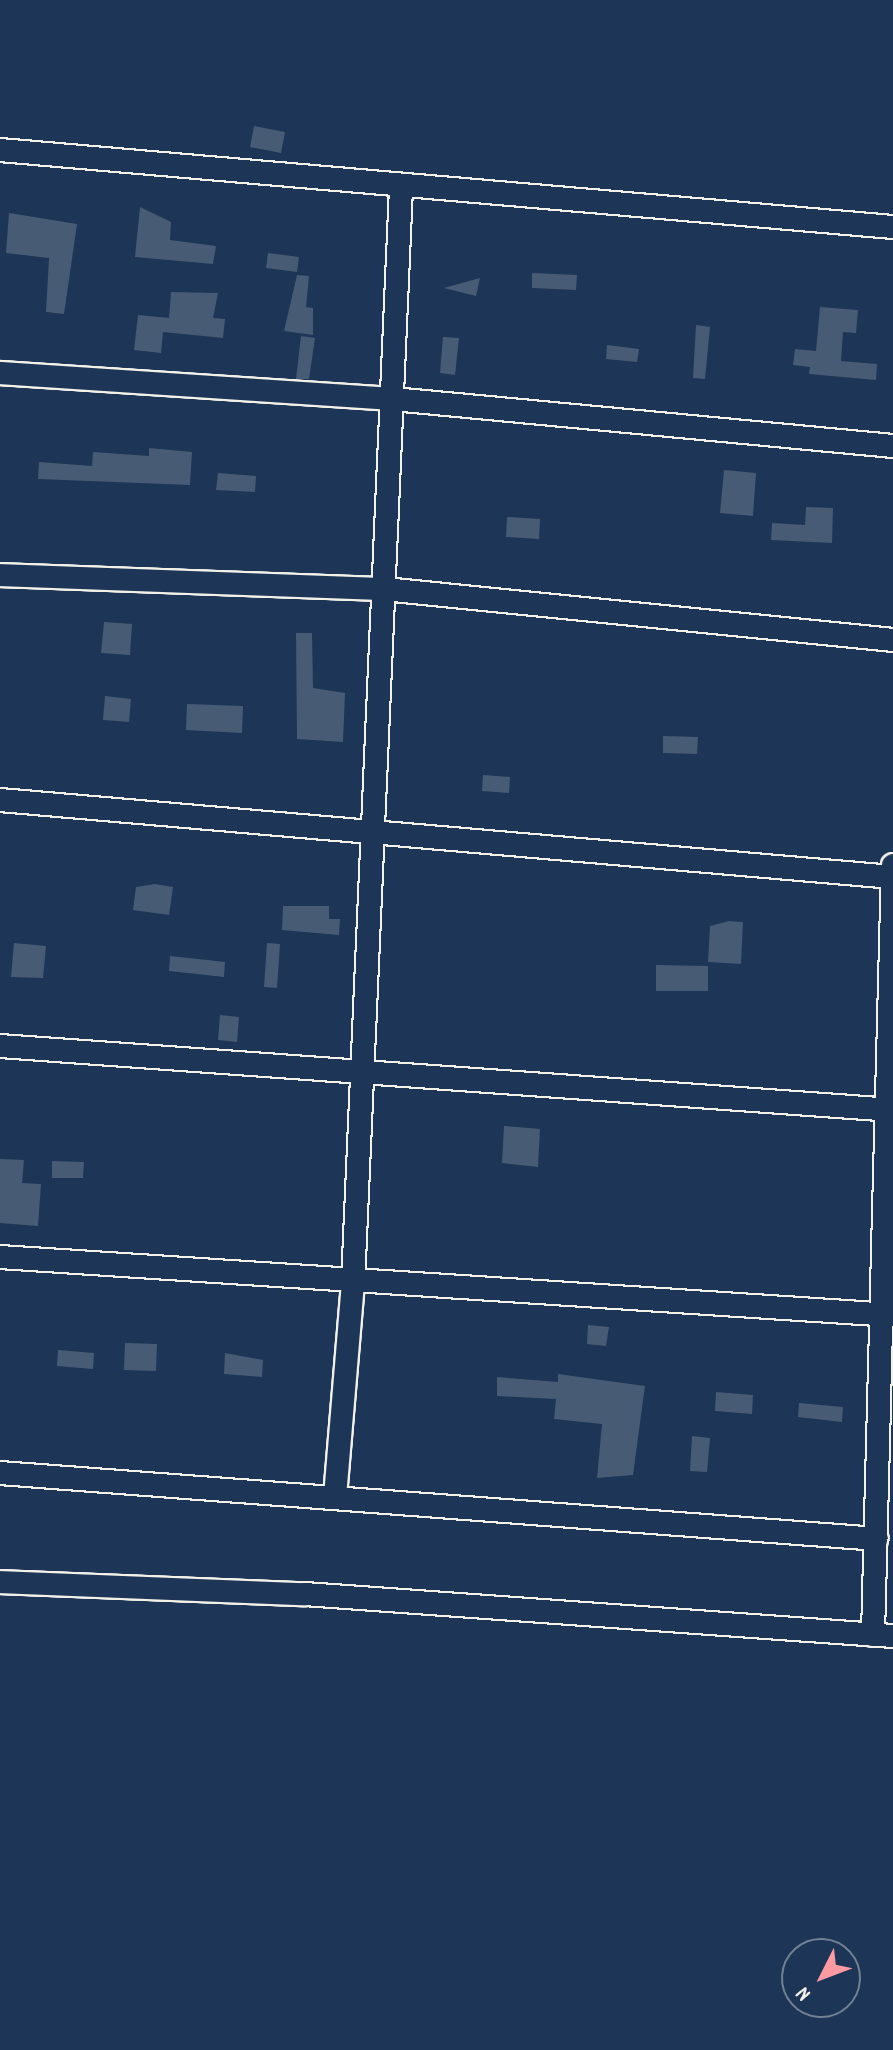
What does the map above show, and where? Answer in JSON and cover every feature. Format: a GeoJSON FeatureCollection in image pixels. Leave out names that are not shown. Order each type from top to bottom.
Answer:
{"type":"FeatureCollection","features":[{"type":"Feature","properties":{"kind":"street"},"geometry":{"type":"LineString","coordinates":[[0,150],[401,187],[893,227]]}},
{"type":"Feature","properties":{"kind":"street"},"geometry":{"type":"LineString","coordinates":[[335,1497],[353,1283],[401,187]]}},
{"type":"Feature","properties":{"kind":"street"},"geometry":{"type":"LineString","coordinates":[[0,373],[393,399],[893,446]]}},
{"type":"Feature","properties":{"kind":"street"},"geometry":{"type":"LineString","coordinates":[[0,575],[384,589],[893,640]]}},
{"type":"Feature","properties":{"kind":"street"},"geometry":{"type":"LineString","coordinates":[[0,800],[893,877]]}},
{"type":"Feature","properties":{"kind":"street"},"geometry":{"type":"LineString","coordinates":[[0,1582],[304,1594],[883,1636],[877,1539],[886,1314],[893,862]]}},
{"type":"Feature","properties":{"kind":"street"},"geometry":{"type":"LineString","coordinates":[[0,1046],[890,1109]]}},
{"type":"Feature","properties":{"kind":"street"},"geometry":{"type":"LineString","coordinates":[[0,1257],[353,1283],[886,1314]]}},
{"type":"Feature","properties":{"kind":"street"},"geometry":{"type":"LineString","coordinates":[[0,1473],[877,1539]]}},
{"type":"Feature","properties":{"kind":"building"},"geometry":{"type":"Polygon","coordinates":[[[254,126],[285,132],[281,153],[250,147],[254,126]]]}},
{"type":"Feature","properties":{"kind":"building"},"geometry":{"type":"Polygon","coordinates":[[[140,207],[171,222],[170,240],[216,246],[213,264],[135,257],[140,207]]]}},
{"type":"Feature","properties":{"kind":"building"},"geometry":{"type":"Polygon","coordinates":[[[9,213],[77,224],[64,314],[46,312],[49,258],[6,253],[9,213]]]}},
{"type":"Feature","properties":{"kind":"building"},"geometry":{"type":"Polygon","coordinates":[[[268,253],[299,257],[297,272],[266,268],[268,253]]]}},
{"type":"Feature","properties":{"kind":"building"},"geometry":{"type":"Polygon","coordinates":[[[532,273],[577,275],[576,290],[532,288],[532,273]]]}},
{"type":"Feature","properties":{"kind":"building"},"geometry":{"type":"Polygon","coordinates":[[[297,275],[309,276],[306,307],[313,308],[313,335],[284,331],[297,275]]]}},
{"type":"Feature","properties":{"kind":"building"},"geometry":{"type":"Polygon","coordinates":[[[480,278],[476,296],[444,288],[480,278]]]}},
{"type":"Feature","properties":{"kind":"building"},"geometry":{"type":"Polygon","coordinates":[[[171,292],[218,293],[213,318],[225,319],[223,338],[163,332],[161,353],[134,350],[138,315],[169,318],[171,292]]]}},
{"type":"Feature","properties":{"kind":"building"},"geometry":{"type":"Polygon","coordinates":[[[820,307],[858,310],[856,333],[843,332],[841,361],[877,364],[876,380],[809,374],[810,367],[793,365],[795,349],[816,351],[820,307]]]}},
{"type":"Feature","properties":{"kind":"building"},"geometry":{"type":"Polygon","coordinates":[[[696,325],[710,327],[705,379],[693,378],[696,325]]]}},
{"type":"Feature","properties":{"kind":"building"},"geometry":{"type":"Polygon","coordinates":[[[301,336],[315,338],[309,379],[296,379],[301,336]]]}},
{"type":"Feature","properties":{"kind":"building"},"geometry":{"type":"Polygon","coordinates":[[[443,337],[459,338],[455,375],[440,373],[443,337]]]}},
{"type":"Feature","properties":{"kind":"building"},"geometry":{"type":"Polygon","coordinates":[[[607,345],[639,349],[637,362],[606,359],[607,345]]]}},
{"type":"Feature","properties":{"kind":"building"},"geometry":{"type":"Polygon","coordinates":[[[149,448],[192,452],[190,485],[38,479],[39,462],[92,466],[93,452],[149,456],[149,448]]]}},
{"type":"Feature","properties":{"kind":"building"},"geometry":{"type":"Polygon","coordinates":[[[724,470],[756,473],[753,516],[720,513],[724,470]]]}},
{"type":"Feature","properties":{"kind":"building"},"geometry":{"type":"Polygon","coordinates":[[[218,473],[256,476],[255,492],[216,490],[218,473]]]}},
{"type":"Feature","properties":{"kind":"building"},"geometry":{"type":"Polygon","coordinates":[[[806,507],[833,508],[832,543],[771,540],[772,523],[805,525],[806,507]]]}},
{"type":"Feature","properties":{"kind":"building"},"geometry":{"type":"Polygon","coordinates":[[[507,517],[540,519],[539,539],[506,537],[507,517]]]}},
{"type":"Feature","properties":{"kind":"building"},"geometry":{"type":"Polygon","coordinates":[[[104,622],[132,624],[130,655],[101,653],[104,622]]]}},
{"type":"Feature","properties":{"kind":"building"},"geometry":{"type":"Polygon","coordinates":[[[296,633],[312,633],[313,688],[345,693],[343,742],[297,739],[296,633]]]}},
{"type":"Feature","properties":{"kind":"building"},"geometry":{"type":"Polygon","coordinates":[[[105,696],[131,699],[129,722],[103,720],[105,696]]]}},
{"type":"Feature","properties":{"kind":"building"},"geometry":{"type":"Polygon","coordinates":[[[187,704],[243,706],[242,733],[186,730],[187,704]]]}},
{"type":"Feature","properties":{"kind":"building"},"geometry":{"type":"Polygon","coordinates":[[[663,736],[698,737],[697,754],[663,753],[663,736]]]}},
{"type":"Feature","properties":{"kind":"building"},"geometry":{"type":"Polygon","coordinates":[[[483,775],[510,777],[509,793],[482,791],[483,775]]]}},
{"type":"Feature","properties":{"kind":"building"},"geometry":{"type":"Polygon","coordinates":[[[155,884],[173,887],[169,915],[133,910],[136,887],[155,884]]]}},
{"type":"Feature","properties":{"kind":"building"},"geometry":{"type":"Polygon","coordinates":[[[283,906],[329,906],[329,919],[340,919],[339,935],[282,930],[283,906]]]}},
{"type":"Feature","properties":{"kind":"building"},"geometry":{"type":"Polygon","coordinates":[[[729,921],[743,922],[741,964],[708,962],[710,926],[729,921]]]}},
{"type":"Feature","properties":{"kind":"building"},"geometry":{"type":"Polygon","coordinates":[[[14,943],[46,946],[43,978],[11,977],[14,943]]]}},
{"type":"Feature","properties":{"kind":"building"},"geometry":{"type":"Polygon","coordinates":[[[267,943],[280,944],[277,988],[264,987],[267,943]]]}},
{"type":"Feature","properties":{"kind":"building"},"geometry":{"type":"Polygon","coordinates":[[[170,956],[225,962],[224,977],[169,971],[170,956]]]}},
{"type":"Feature","properties":{"kind":"building"},"geometry":{"type":"Polygon","coordinates":[[[656,965],[708,966],[708,991],[656,991],[656,965]]]}},
{"type":"Feature","properties":{"kind":"building"},"geometry":{"type":"Polygon","coordinates":[[[220,1015],[239,1017],[237,1042],[218,1040],[220,1015]]]}},
{"type":"Feature","properties":{"kind":"building"},"geometry":{"type":"Polygon","coordinates":[[[504,1126],[540,1129],[538,1167],[502,1163],[504,1126]]]}},
{"type":"Feature","properties":{"kind":"building"},"geometry":{"type":"Polygon","coordinates":[[[0,1159],[24,1160],[22,1183],[41,1184],[38,1226],[0,1223],[0,1159]]]}},
{"type":"Feature","properties":{"kind":"building"},"geometry":{"type":"Polygon","coordinates":[[[52,1161],[84,1162],[83,1178],[52,1178],[52,1161]]]}},
{"type":"Feature","properties":{"kind":"building"},"geometry":{"type":"Polygon","coordinates":[[[588,1325],[609,1327],[606,1346],[587,1344],[588,1325]]]}},
{"type":"Feature","properties":{"kind":"building"},"geometry":{"type":"Polygon","coordinates":[[[125,1343],[157,1344],[156,1371],[124,1370],[125,1343]]]}},
{"type":"Feature","properties":{"kind":"building"},"geometry":{"type":"Polygon","coordinates":[[[58,1350],[94,1353],[93,1369],[57,1366],[58,1350]]]}},
{"type":"Feature","properties":{"kind":"building"},"geometry":{"type":"Polygon","coordinates":[[[225,1353],[263,1360],[262,1377],[224,1374],[225,1353]]]}},
{"type":"Feature","properties":{"kind":"building"},"geometry":{"type":"Polygon","coordinates":[[[558,1374],[645,1386],[633,1475],[597,1478],[602,1424],[554,1419],[556,1399],[497,1396],[497,1377],[558,1382],[558,1374]]]}},
{"type":"Feature","properties":{"kind":"building"},"geometry":{"type":"Polygon","coordinates":[[[716,1392],[753,1395],[752,1414],[715,1411],[716,1392]]]}},
{"type":"Feature","properties":{"kind":"building"},"geometry":{"type":"Polygon","coordinates":[[[799,1403],[843,1407],[842,1422],[798,1417],[799,1403]]]}},
{"type":"Feature","properties":{"kind":"building"},"geometry":{"type":"Polygon","coordinates":[[[692,1436],[710,1438],[707,1472],[690,1471],[692,1436]]]}}]}
